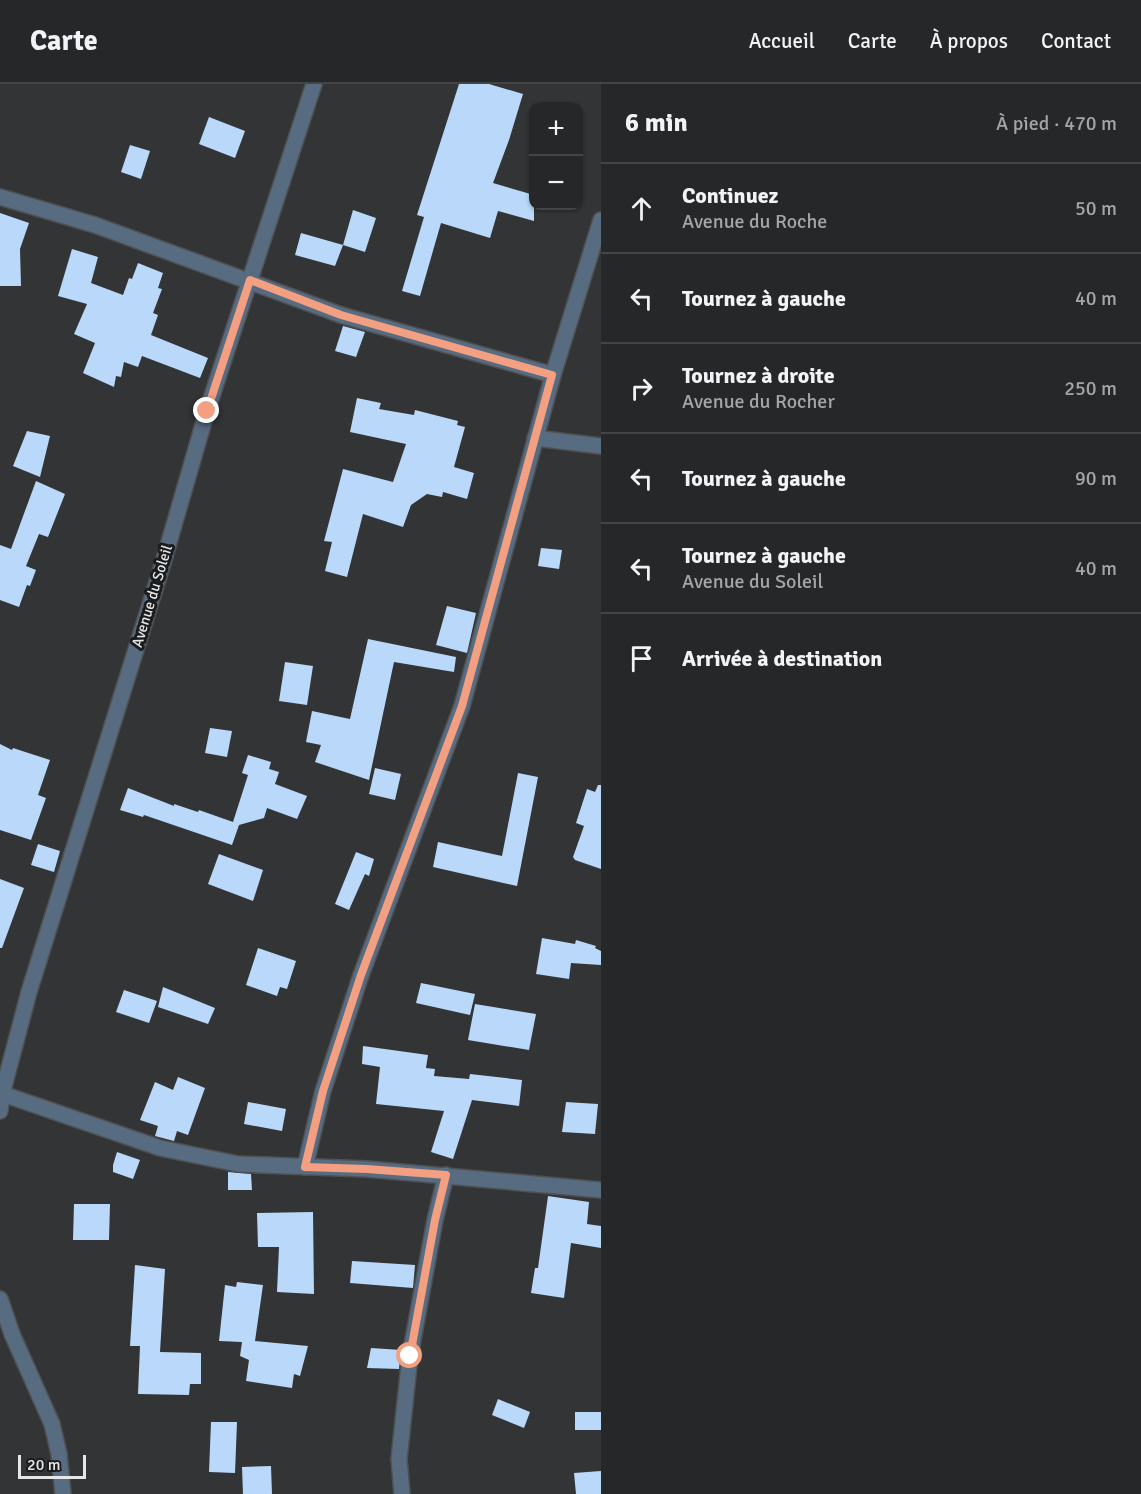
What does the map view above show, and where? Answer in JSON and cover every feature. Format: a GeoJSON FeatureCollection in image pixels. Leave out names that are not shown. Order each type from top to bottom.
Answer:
{"type":"FeatureCollection","features":[{"type":"Feature","properties":{"kind":"street","name":"Avenue du Soleil"},"geometry":{"type":"LineString","coordinates":[[0,1111],[1,1093],[29,992],[163,563],[207,411],[314,84]]}},
{"type":"Feature","properties":{"kind":"street"},"geometry":{"type":"LineString","coordinates":[[0,197],[95,225],[341,315],[552,375]]}},
{"type":"Feature","properties":{"kind":"street"},"geometry":{"type":"LineString","coordinates":[[305,1167],[323,1091],[361,975],[462,706],[552,375],[601,220]]}},
{"type":"Feature","properties":{"kind":"street"},"geometry":{"type":"LineString","coordinates":[[535,438],[601,446]]}},
{"type":"Feature","properties":{"kind":"street"},"geometry":{"type":"LineString","coordinates":[[1,1093],[160,1148],[238,1164],[367,1169],[601,1190]]}},
{"type":"Feature","properties":{"kind":"street"},"geometry":{"type":"LineString","coordinates":[[402,1494],[399,1459],[410,1356],[435,1220],[446,1175]]}},
{"type":"Feature","properties":{"kind":"street"},"geometry":{"type":"LineString","coordinates":[[0,1299],[12,1334],[52,1425],[63,1494]]}},
{"type":"Feature","properties":{"kind":"building"},"geometry":{"type":"Polygon","coordinates":[[[459,84],[489,84],[523,94],[493,183],[529,194],[529,210],[534,210],[534,221],[498,211],[490,238],[441,223],[420,296],[402,291],[424,217],[417,215],[459,84]]]}},
{"type":"Feature","properties":{"kind":"building"},"geometry":{"type":"Polygon","coordinates":[[[209,117],[245,131],[235,158],[199,144],[209,117]]]}},
{"type":"Feature","properties":{"kind":"building"},"geometry":{"type":"Polygon","coordinates":[[[130,145],[150,151],[141,179],[121,172],[130,145]]]}},
{"type":"Feature","properties":{"kind":"building"},"geometry":{"type":"Polygon","coordinates":[[[353,210],[376,218],[365,252],[343,245],[353,210]]]}},
{"type":"Feature","properties":{"kind":"building"},"geometry":{"type":"Polygon","coordinates":[[[0,213],[29,223],[20,249],[21,286],[0,286],[0,213]]]}},
{"type":"Feature","properties":{"kind":"building"},"geometry":{"type":"Polygon","coordinates":[[[301,233],[343,245],[335,266],[295,255],[301,233]]]}},
{"type":"Feature","properties":{"kind":"building"},"geometry":{"type":"Polygon","coordinates":[[[72,249],[98,257],[91,283],[123,295],[138,263],[163,273],[158,288],[162,289],[153,313],[158,315],[151,335],[208,358],[200,378],[142,356],[138,367],[124,362],[121,377],[116,376],[114,387],[83,373],[95,343],[74,334],[87,304],[58,296],[72,249]]]}},
{"type":"Feature","properties":{"kind":"building"},"geometry":{"type":"Polygon","coordinates":[[[343,326],[365,332],[356,357],[335,351],[343,326]]]}},
{"type":"Feature","properties":{"kind":"building"},"geometry":{"type":"Polygon","coordinates":[[[357,398],[381,403],[379,409],[414,415],[415,410],[458,421],[457,425],[465,427],[454,467],[474,473],[467,499],[443,492],[442,497],[427,494],[411,505],[403,527],[363,514],[347,577],[325,571],[332,542],[324,541],[343,469],[393,482],[406,444],[350,432],[357,398]]]}},
{"type":"Feature","properties":{"kind":"building"},"geometry":{"type":"Polygon","coordinates":[[[27,431],[50,436],[40,477],[13,466],[27,431]]]}},
{"type":"Feature","properties":{"kind":"building"},"geometry":{"type":"Polygon","coordinates":[[[36,481],[65,494],[48,537],[39,534],[26,566],[36,570],[30,586],[27,585],[19,607],[0,600],[0,545],[11,549],[36,481]]]}},
{"type":"Feature","properties":{"kind":"building"},"geometry":{"type":"Polygon","coordinates":[[[541,548],[562,550],[559,569],[538,566],[541,548]]]}},
{"type":"Feature","properties":{"kind":"building"},"geometry":{"type":"Polygon","coordinates":[[[447,606],[476,613],[467,653],[436,645],[447,606]]]}},
{"type":"Feature","properties":{"kind":"building"},"geometry":{"type":"Polygon","coordinates":[[[368,639],[456,657],[454,672],[394,662],[369,780],[315,762],[321,745],[306,742],[312,711],[350,719],[368,639]]]}},
{"type":"Feature","properties":{"kind":"building"},"geometry":{"type":"Polygon","coordinates":[[[285,662],[313,666],[307,705],[279,701],[285,662]]]}},
{"type":"Feature","properties":{"kind":"building"},"geometry":{"type":"Polygon","coordinates":[[[210,728],[232,731],[227,757],[205,753],[210,728]]]}},
{"type":"Feature","properties":{"kind":"building"},"geometry":{"type":"Polygon","coordinates":[[[0,744],[12,750],[13,748],[50,760],[38,795],[46,798],[31,840],[0,830],[0,744]]]}},
{"type":"Feature","properties":{"kind":"building"},"geometry":{"type":"Polygon","coordinates":[[[248,755],[271,762],[269,769],[279,772],[275,784],[307,796],[297,819],[267,808],[264,818],[239,825],[232,845],[144,815],[143,817],[120,810],[128,788],[174,806],[174,804],[198,812],[199,810],[233,822],[248,775],[242,773],[248,755]]]}},
{"type":"Feature","properties":{"kind":"building"},"geometry":{"type":"Polygon","coordinates":[[[375,768],[401,774],[395,800],[369,794],[375,768]]]}},
{"type":"Feature","properties":{"kind":"building"},"geometry":{"type":"Polygon","coordinates":[[[518,773],[538,777],[517,886],[433,867],[438,842],[502,856],[518,773]]]}},
{"type":"Feature","properties":{"kind":"building"},"geometry":{"type":"Polygon","coordinates":[[[598,785],[601,785],[601,869],[575,860],[573,857],[584,826],[576,823],[587,789],[595,792],[598,785]]]}},
{"type":"Feature","properties":{"kind":"building"},"geometry":{"type":"Polygon","coordinates":[[[38,844],[60,851],[54,872],[31,865],[38,844]]]}},
{"type":"Feature","properties":{"kind":"building"},"geometry":{"type":"Polygon","coordinates":[[[356,852],[374,859],[369,876],[365,874],[349,910],[335,904],[356,852]]]}},
{"type":"Feature","properties":{"kind":"building"},"geometry":{"type":"Polygon","coordinates":[[[219,854],[263,870],[253,901],[208,884],[219,854]]]}},
{"type":"Feature","properties":{"kind":"building"},"geometry":{"type":"Polygon","coordinates":[[[0,879],[24,888],[2,948],[0,948],[0,879]]]}},
{"type":"Feature","properties":{"kind":"building"},"geometry":{"type":"Polygon","coordinates":[[[542,938],[575,944],[576,940],[596,946],[595,948],[601,951],[601,965],[571,963],[569,979],[536,974],[542,938]]]}},
{"type":"Feature","properties":{"kind":"building"},"geometry":{"type":"Polygon","coordinates":[[[258,948],[296,961],[287,989],[280,987],[277,996],[246,985],[258,948]]]}},
{"type":"Feature","properties":{"kind":"building"},"geometry":{"type":"Polygon","coordinates":[[[421,983],[475,994],[470,1015],[416,1003],[421,983]]]}},
{"type":"Feature","properties":{"kind":"building"},"geometry":{"type":"Polygon","coordinates":[[[163,987],[215,1008],[208,1024],[158,1007],[163,987]]]}},
{"type":"Feature","properties":{"kind":"building"},"geometry":{"type":"Polygon","coordinates":[[[124,990],[157,1001],[149,1023],[116,1012],[124,990]]]}},
{"type":"Feature","properties":{"kind":"building"},"geometry":{"type":"Polygon","coordinates":[[[475,1004],[536,1014],[529,1050],[468,1040],[475,1004]]]}},
{"type":"Feature","properties":{"kind":"building"},"geometry":{"type":"Polygon","coordinates":[[[363,1046],[428,1055],[426,1068],[435,1069],[434,1076],[469,1079],[470,1074],[522,1080],[519,1106],[472,1100],[453,1159],[431,1152],[444,1111],[376,1104],[380,1067],[362,1064],[363,1046]]]}},
{"type":"Feature","properties":{"kind":"building"},"geometry":{"type":"Polygon","coordinates":[[[178,1077],[205,1088],[188,1135],[177,1131],[174,1141],[155,1136],[158,1126],[140,1120],[155,1082],[173,1090],[178,1077]]]}},
{"type":"Feature","properties":{"kind":"building"},"geometry":{"type":"Polygon","coordinates":[[[248,1102],[286,1109],[282,1131],[244,1124],[248,1102]]]}},
{"type":"Feature","properties":{"kind":"building"},"geometry":{"type":"Polygon","coordinates":[[[566,1102],[598,1104],[595,1134],[562,1132],[566,1102]]]}},
{"type":"Feature","properties":{"kind":"building"},"geometry":{"type":"Polygon","coordinates":[[[117,1152],[140,1160],[133,1179],[113,1172],[117,1152]]]}},
{"type":"Feature","properties":{"kind":"building"},"geometry":{"type":"Polygon","coordinates":[[[228,1172],[251,1174],[252,1190],[228,1190],[228,1172]]]}},
{"type":"Feature","properties":{"kind":"building"},"geometry":{"type":"Polygon","coordinates":[[[548,1196],[589,1202],[587,1224],[601,1226],[601,1248],[571,1243],[564,1298],[531,1293],[535,1268],[538,1268],[548,1196]]]}},
{"type":"Feature","properties":{"kind":"building"},"geometry":{"type":"Polygon","coordinates":[[[74,1204],[110,1204],[109,1240],[73,1240],[74,1204]]]}},
{"type":"Feature","properties":{"kind":"building"},"geometry":{"type":"Polygon","coordinates":[[[313,1212],[314,1294],[277,1292],[279,1247],[258,1247],[257,1213],[313,1212]]]}},
{"type":"Feature","properties":{"kind":"building"},"geometry":{"type":"Polygon","coordinates":[[[352,1261],[415,1265],[413,1288],[350,1283],[352,1261]]]}},
{"type":"Feature","properties":{"kind":"building"},"geometry":{"type":"Polygon","coordinates":[[[135,1265],[165,1269],[160,1352],[201,1353],[201,1384],[190,1384],[189,1395],[138,1394],[140,1346],[130,1346],[135,1265]]]}},
{"type":"Feature","properties":{"kind":"building"},"geometry":{"type":"Polygon","coordinates":[[[237,1282],[263,1285],[255,1341],[308,1346],[300,1376],[294,1374],[292,1388],[246,1381],[249,1360],[240,1356],[242,1342],[219,1341],[225,1285],[236,1287],[237,1282]]]}},
{"type":"Feature","properties":{"kind":"building"},"geometry":{"type":"Polygon","coordinates":[[[371,1348],[401,1350],[399,1369],[367,1368],[371,1348]]]}},
{"type":"Feature","properties":{"kind":"building"},"geometry":{"type":"Polygon","coordinates":[[[498,1399],[530,1412],[524,1428],[492,1415],[498,1399]]]}},
{"type":"Feature","properties":{"kind":"building"},"geometry":{"type":"Polygon","coordinates":[[[575,1412],[601,1412],[601,1430],[575,1430],[575,1412]]]}},
{"type":"Feature","properties":{"kind":"building"},"geometry":{"type":"Polygon","coordinates":[[[211,1422],[237,1422],[235,1473],[209,1472],[211,1422]]]}},
{"type":"Feature","properties":{"kind":"building"},"geometry":{"type":"Polygon","coordinates":[[[271,1466],[272,1494],[243,1494],[242,1467],[271,1466]]]}},
{"type":"Feature","properties":{"kind":"building"},"geometry":{"type":"Polygon","coordinates":[[[601,1471],[601,1494],[576,1494],[574,1473],[601,1471]]]}},
{"type":"Feature","properties":{"kind":"route"},"geometry":{"type":"LineString","coordinates":[[207,411],[250,280],[341,315],[552,375],[462,706],[361,975],[323,1091],[305,1167],[446,1175],[422,1285],[410,1356]]}}]}
